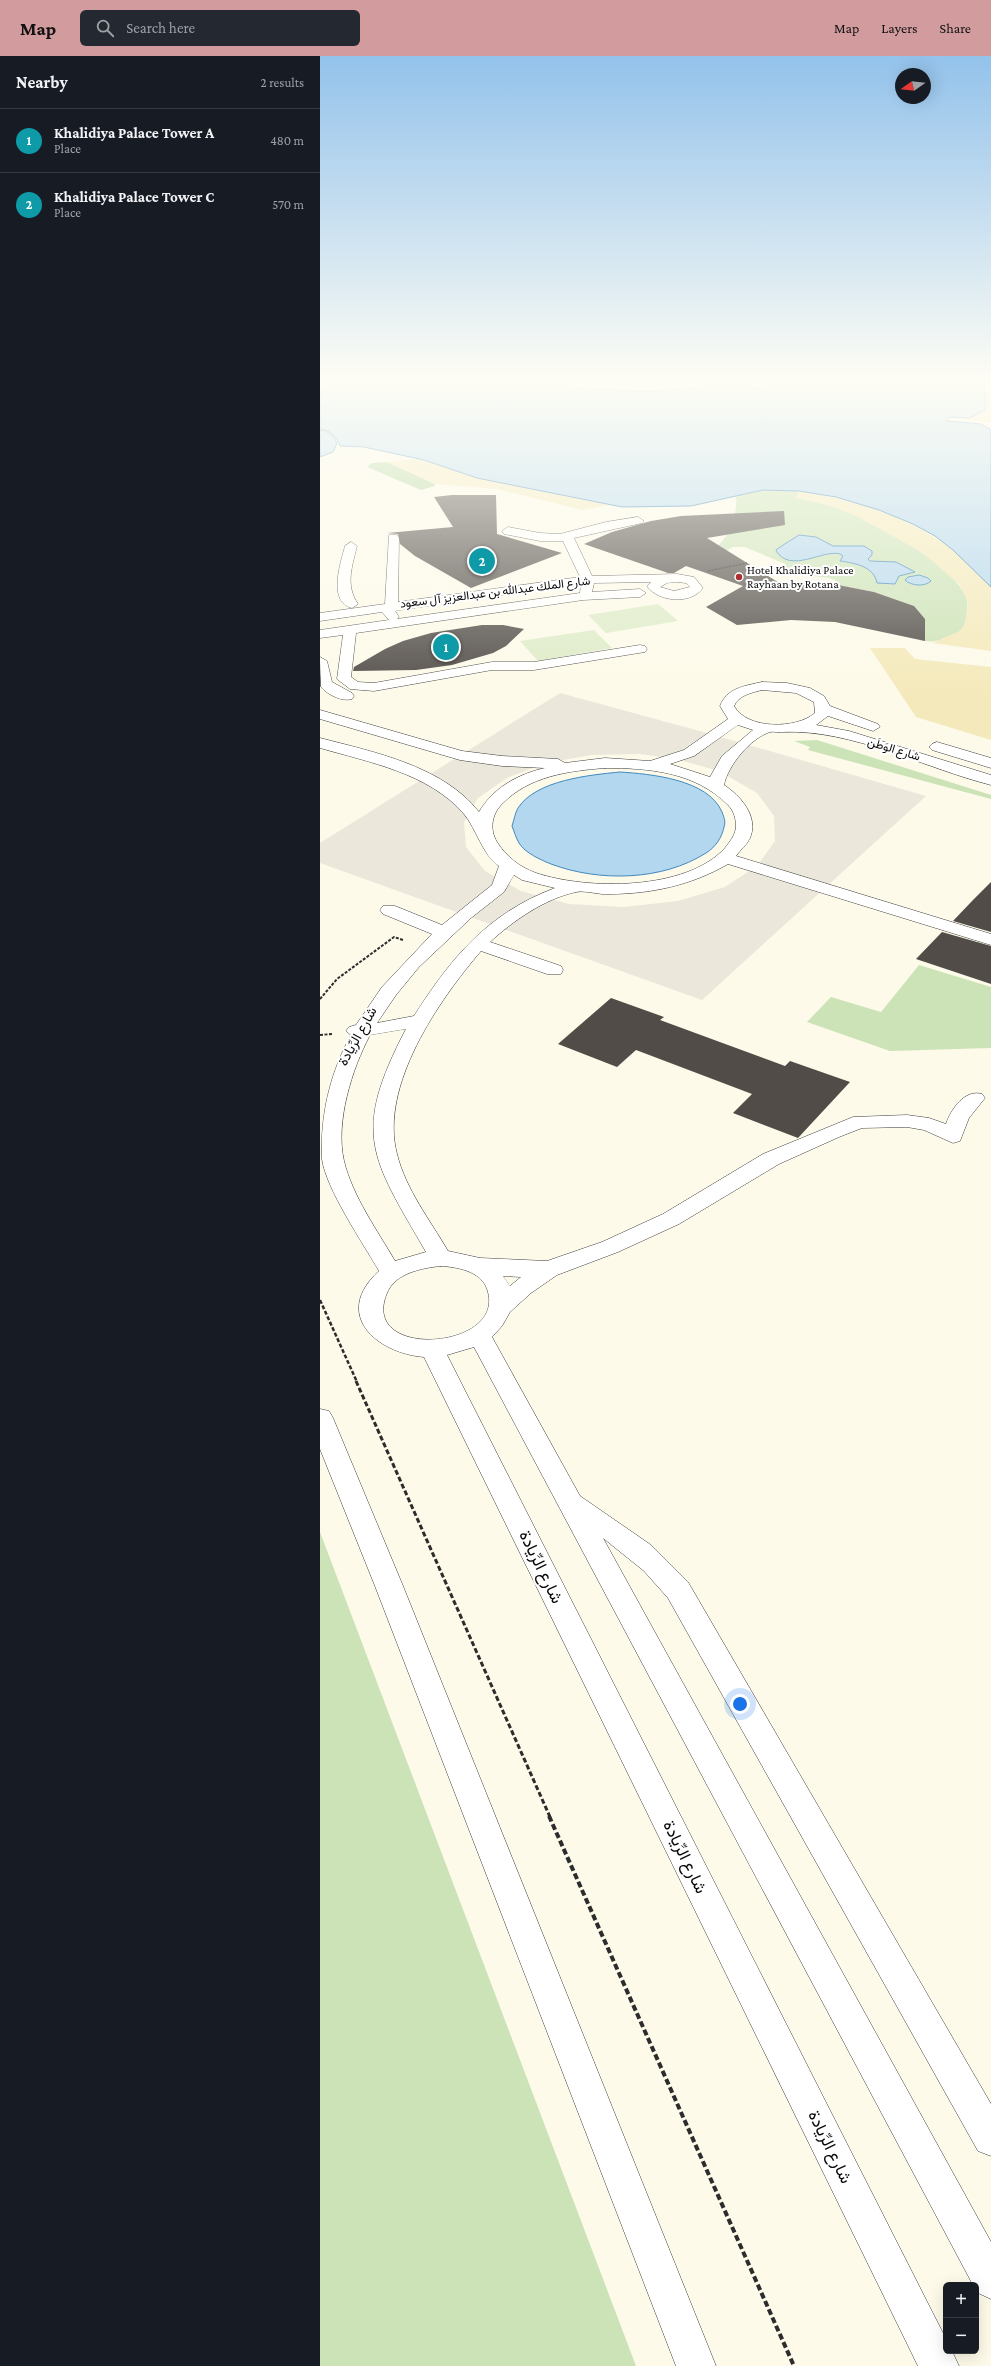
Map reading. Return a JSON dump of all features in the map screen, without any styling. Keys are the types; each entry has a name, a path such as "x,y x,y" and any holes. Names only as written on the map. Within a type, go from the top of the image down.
{"street":[{"path":"508,531 547,538 567,537 606,526 638,522"},
{"path":"567,537 588,580 588,589 576,604"},
{"path":"393,538 391,606 388,611 390,616 414,622 503,621"},
{"path":"320,610 356,603 345,597 343,589 351,546"},
{"path":"663,593 653,586 658,581 670,578"},
{"name":"شارع الملك عبدالله بن عبدالعزيز آل سعود","path":"320,617 409,603 588,580 670,578 690,580 697,585 695,590 685,594 631,592 576,604 350,629 320,634"},
{"path":"386,635 414,622 424,615 424,609 409,603"},
{"path":"576,604 615,604"},
{"path":"350,629 344,679 347,683 364,687 384,686 492,666 540,666 640,649"},
{"path":"320,661 324,682 333,690 347,696"},
{"path":"762,686 787,687 809,693 822,702 824,708 822,714 816,719 795,727 767,728 737,719 728,711 728,701 740,691 762,686"},
{"name":"شارع الوَطَن","path":"824,708 849,720 886,732"},
{"path":"320,714 460,755 509,762 583,765 628,763 651,765 690,774 716,786 730,796 739,808 744,820 743,833 738,846 726,858 694,876 657,886 625,889 575,887 538,878 508,864 495,853 486,841 483,828 485,815 504,792 538,775 583,765"},
{"path":"651,765 683,756 699,747 737,719"},
{"name":"شارع الوَطَن","path":"795,727 820,729 844,734 991,780"},
{"path":"716,786 719,771 730,756 767,728"},
{"name":"شارع الوَطَن","path":"921,742 991,763"},
{"path":"320,743 395,766 439,784 462,801 483,828"},
{"path":"699,747 730,756"},
{"path":"726,858 991,940"},
{"name":"شارع الرِّيادة","path":"391,1273 340,1180 329,1142 328,1108 330,1092 338,1069 356,1031 389,985 464,915 490,898 504,881 508,864"},
{"path":"441,1258 395,1177 387,1158 383,1138 384,1104 389,1088 422,1020 437,995 478,944 497,926 522,909 545,898 575,887"},
{"path":"490,898 522,909"},
{"path":"389,910 445,933"},
{"path":"478,944 554,970"},
{"path":"356,1031 390,1027 422,1020"},
{"path":"550,1269 514,1269 479,1266 455,1258 441,1258 414,1262 391,1273 381,1282 374,1293 371,1305 372,1317 377,1327 400,1344 415,1348 432,1349 457,1345 479,1335 488,1327 500,1308 523,1287 550,1269 610,1247 641,1233 671,1218 771,1159 804,1143 860,1122 917,1121 941,1128 953,1136 959,1117 975,1098"},
{"path":"479,1266 490,1274 498,1285 501,1296 500,1308"},
{"path":"479,1335 991,2280"},
{"name":"شارع الرِّيادة","path":"432,1349 939,2366"},
{"path":"320,1418 392,1594 696,2366"},
{"path":"569,1501 641,1549 661,1568 678,1590 991,2138"}],"path":[{"path":"690,580 704,572 747,563"},
{"path":"320,999 337,979 394,937 428,948"},
{"path":"320,1300 794,2366"}],"green space":[{"path":"413,487 432,487 421,490"},
{"path":"763,490 799,491 796,498 823,503 866,520 887,531 929,558 947,572 960,586 967,600 965,624 962,629 957,633 939,640 920,640 914,606 874,592 837,585 835,580 829,578 790,573 786,571 785,564 745,547 733,547 722,553 713,551 724,539 734,520 736,496"},
{"path":"658,604 678,621 606,633 588,615"},
{"path":"594,630 612,648 538,661 520,641"},
{"path":"817,740 991,795 991,799 808,750 810,747 794,741"},
{"path":"919,965 991,987 991,1048 890,1051 807,1022 831,997 881,1012"},
{"path":"320,1532 636,2366 320,2366"}],"sand":[{"path":"470,487 520,487 609,505 583,510 497,489"},
{"path":"799,491 827,496 880,511 928,533 950,548 971,566 991,587 991,651 932,643 960,631 965,624 968,602 960,585 923,553 858,517 831,506 796,498"},
{"path":"870,648 905,648 915,659 991,667 991,740 916,717"}],"shaded area":[{"path":"560,693 714,735 926,796 702,1000 320,863 320,843","holes":["640,754 676,759 719,771 757,793 774,816 775,841 757,866 725,887 678,901 624,907 569,904 521,891 485,871 466,847 464,822 478,798 507,778 546,763 592,755"]}],"water":[{"path":"521,487 991,487 991,587 953,550 935,536 913,524 879,510 836,497 799,491 763,490 691,506 622,507"},
{"path":"799,535 816,537 833,546 864,546 872,551 872,555 868,559 870,561 896,562 915,572 899,576 895,584 877,583 872,573 863,566 840,561 843,556 840,554 833,553 798,561 782,558 776,551 777,549"},
{"path":"919,575 928,578 931,581 918,585 911,584 905,580 908,577"},
{"path":"620,772 647,774 677,780 704,792 715,801 722,812 725,821 722,834 718,842 710,851 689,862 650,874 630,876 589,874 570,870 538,858 525,850 519,843 512,826 517,810 526,799 537,791 550,785 579,777"}],"building":[{"path":"452,495 496,495 497,534 562,553 471,588 415,556 400,544 398,534 387,533 453,527 434,497"},
{"name":"Hotel Khalidiya Palace Rayhaan by Rotana","path":"784,511 785,525 707,538 781,584 838,585 874,592 914,606 925,619 925,641 835,622 791,620 737,625 706,607 743,586 686,566 674,573 668,573 584,544 612,532 651,521 681,516"},
{"path":"482,625 503,625 524,629 506,646 493,653 452,665 416,670 353,671 354,667 385,649 403,641 431,633"},
{"path":"991,882 991,932 953,921 973,900"},
{"path":"942,932 991,946 991,984 916,959"},
{"path":"611,998 664,1017 660,1020 785,1066 790,1061 850,1082 798,1138 733,1113 752,1094 636,1050 617,1067 558,1044"}],"place":[{"name":"Khalidiya Palace Tower C","path":"482,561"},
{"name":"Hotel Khalidiya Palace Rayhaan by Rotana","path":"739,577"},
{"name":"Khalidiya Palace Tower A","path":"446,647"}]}
